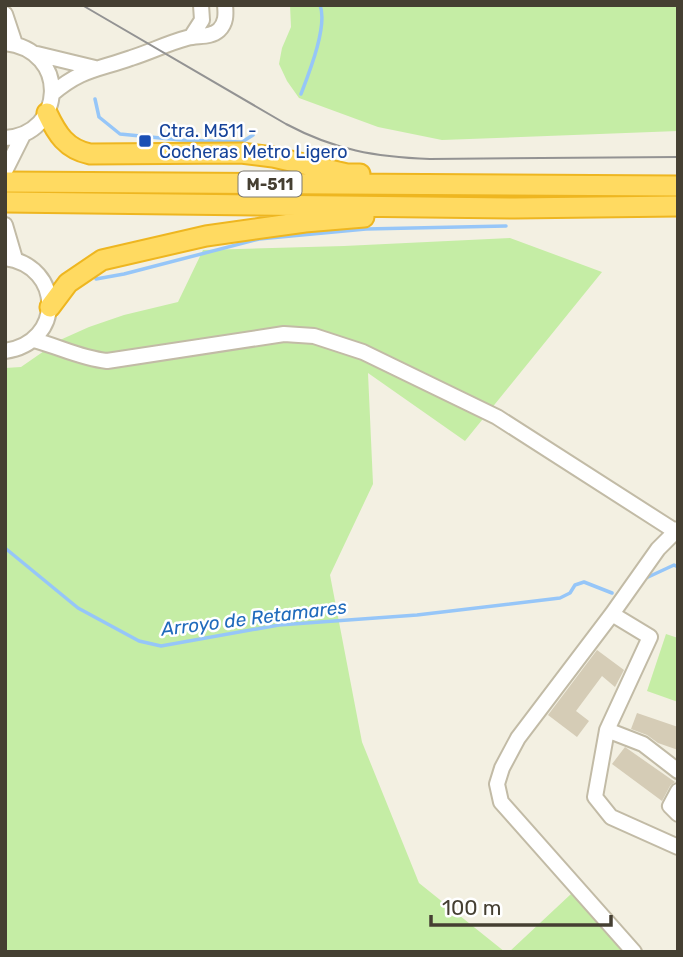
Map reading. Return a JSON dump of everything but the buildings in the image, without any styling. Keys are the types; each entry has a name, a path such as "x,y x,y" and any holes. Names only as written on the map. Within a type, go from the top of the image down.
{"highway":[{"path":"50,103 65,143 72,149 90,154 241,153 273,157 347,174 376,174 423,183"},
{"name":"M-511","path":"5,182 678,186"},
{"name":"M-511","path":"5,202 515,208 678,206"},
{"path":"49,313 68,283 102,260 179,241 317,221 515,208"}],"street":[{"path":"191,37 202,20 201,5"},
{"path":"5,138 23,135 33,129 70,78 191,37 218,31 226,19 225,5"},
{"path":"5,13 10,43 37,54 95,68"},
{"path":"37,54 48,71 50,103"},
{"path":"5,171 23,135"},
{"path":"5,225 10,258 34,269 41,277 49,296 49,313 66,349"},
{"path":"5,351 25,346 34,340 49,313"},
{"path":"34,340 66,349 84,358 107,361 284,334 314,336 363,352 497,417 677,531 658,549 518,738 497,784 501,802 634,952"},
{"path":"612,614 650,637 607,730 595,797 611,817 678,847"},
{"path":"607,730 643,744 678,771"},
{"path":"678,791 670,806 678,814"}],"green space":[{"path":"290,5 678,5 678,131 442,140 378,127 299,98 279,64 291,27"},
{"path":"510,238 602,272 465,441 368,373 373,484 330,575 362,742 419,883 505,952 5,952 5,368 21,367 60,340 89,327 178,302 203,250"},
{"path":"666,634 678,638 678,702 647,691"},
{"path":"571,894 623,952 509,952"}],"waterway":[{"path":"301,94 320,37 320,5"},
{"path":"95,99 99,117 120,134 242,142 253,135"},
{"path":"96,279 259,239 366,229 506,226"},
{"name":"Arroyo de Retamares","path":"5,548 78,608 139,641 161,646 279,625 417,615 560,598 570,593 575,585 584,582 612,593"},
{"name":"Arroyo de Retamares","path":"646,578 674,565 678,567"}],"tram line":[{"path":"82,5 286,124 339,146 391,156 430,159 678,157"}],"place":[{"name":"Ctra. M511 - Cocheras Metro Ligero","path":"145,141"}]}
